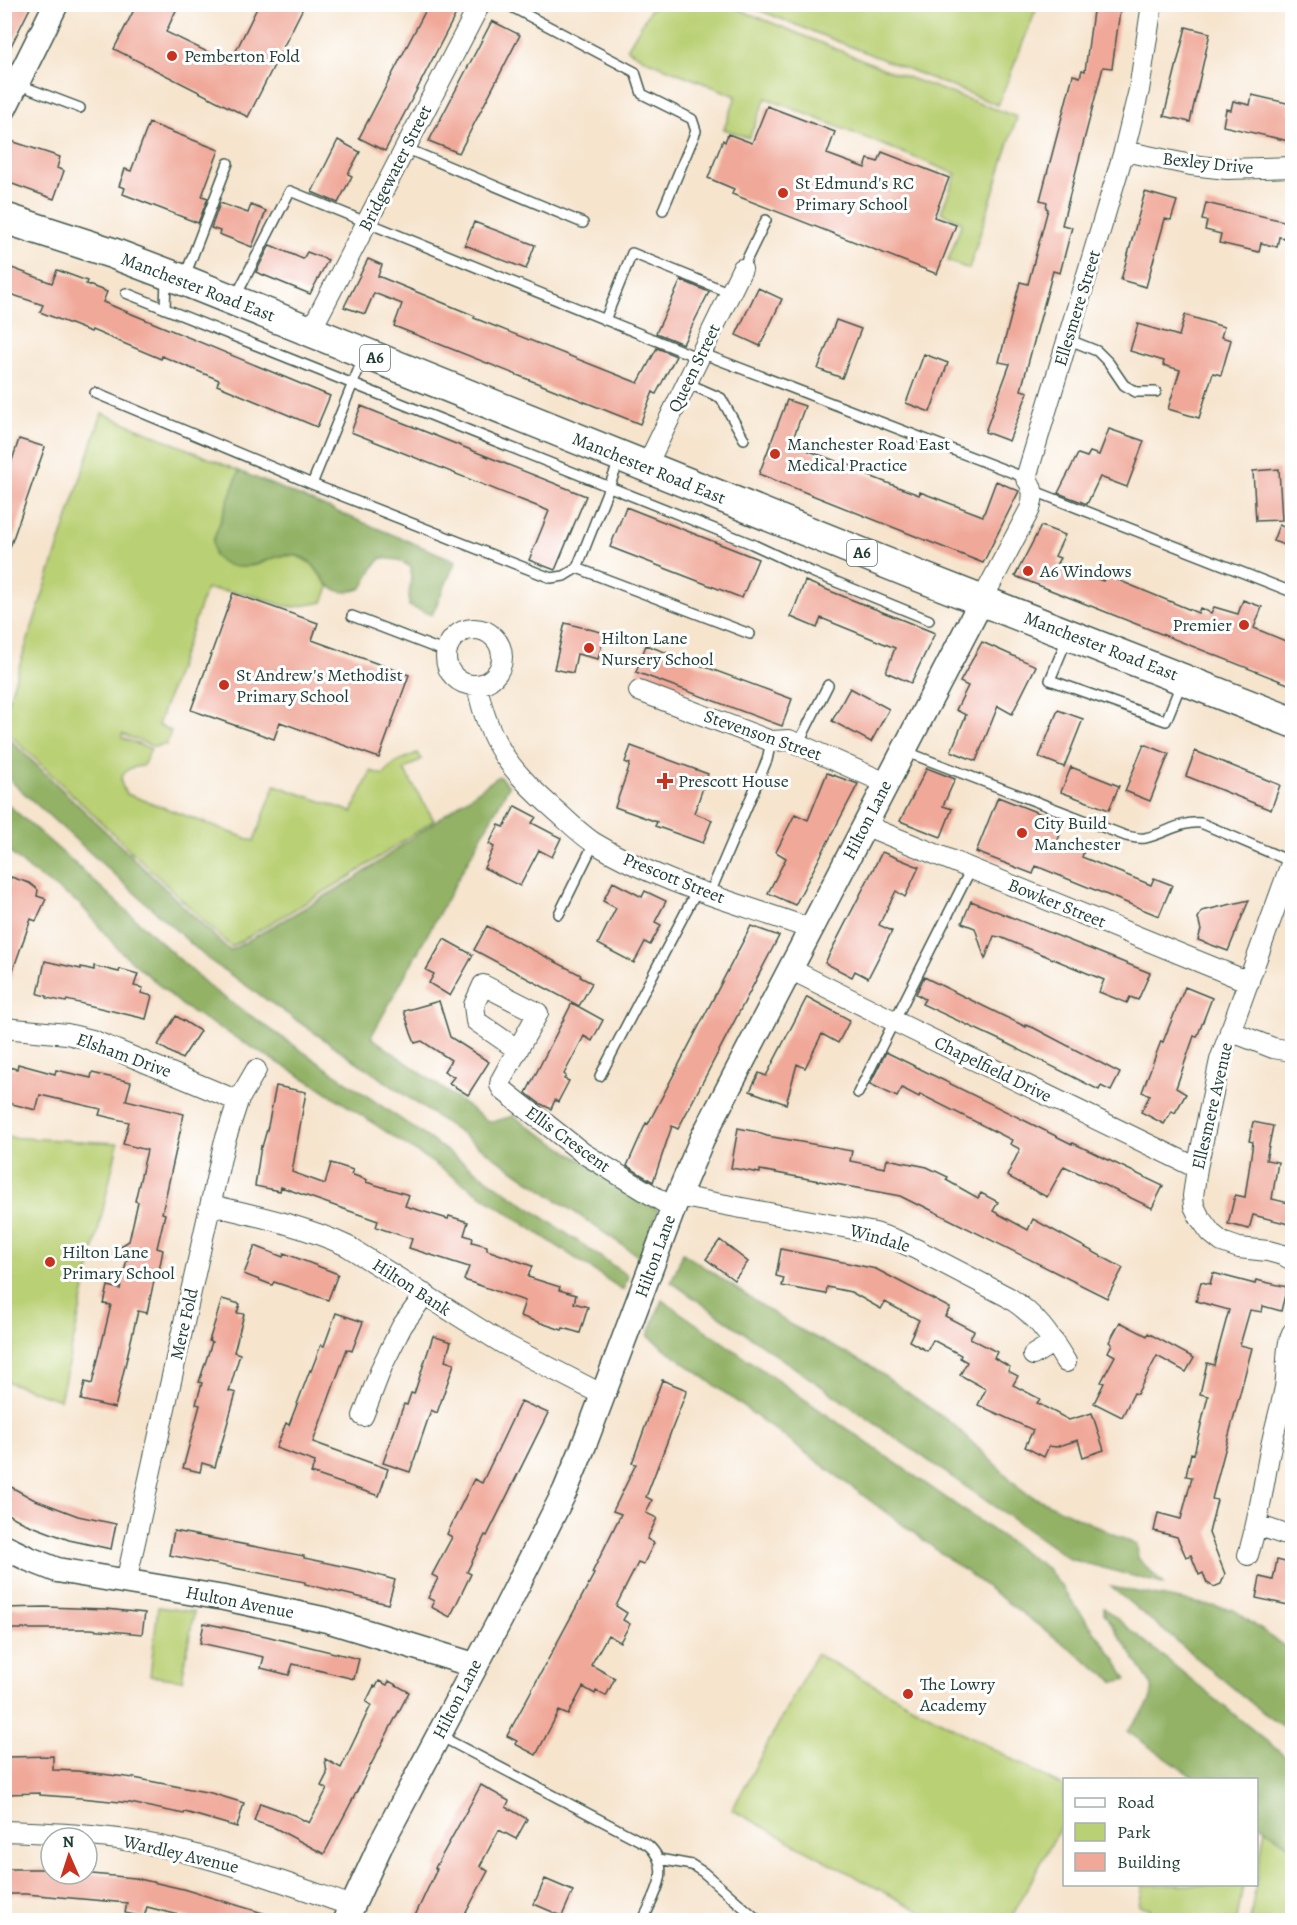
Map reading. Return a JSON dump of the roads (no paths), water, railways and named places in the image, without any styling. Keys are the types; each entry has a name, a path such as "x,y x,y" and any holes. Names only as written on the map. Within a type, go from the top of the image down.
{"main road":[{"name":"Manchester Road East","path":"4,218 112,253 175,277 1293,722"}],"street":[{"path":"4,109 11,82 57,4"},
{"name":"Bridgewater Street","path":"310,332 480,4"},
{"name":"Ellesmere Street","path":"982,600 1033,500 1029,484 1067,339 1124,151 1139,90 1152,4"},
{"name":"Bexley Drive","path":"1124,151 1191,165 1227,169 1293,167"},
{"name":"Queen Street","path":"633,461 687,383 742,268"},
{"name":"Hilton Lane","path":"349,1913 382,1842 501,1618 564,1491 702,1138 982,600"},
{"path":"476,628 493,636 499,644 502,662 493,678 477,685 467,684 451,675 447,666 446,652 451,639 458,633 476,628"},
{"name":"Prescott Street","path":"477,685 488,727 499,749 515,771 536,793 594,843 639,867 811,929"},
{"name":"Stevenson Street","path":"639,691 771,741 789,740 886,783"},
{"name":"Bowker Street","path":"864,825 1249,982"},
{"name":"Ellesmere Avenue","path":"1292,862 1220,1060 1197,1168 1194,1206 1211,1233 1222,1242 1239,1248 1268,1251 1293,1260"},
{"name":"Chapelfield Drive","path":"790,969 1197,1168"},
{"name":"Elsham Drive","path":"4,1028 67,1034 92,1040 238,1101"},
{"path":"1230,1031 1273,1048 1293,1051"},
{"name":"Ellis Crescent","path":"518,1050 501,1080 500,1085 503,1090 582,1153 672,1211"},
{"name":"Mere Fold","path":"126,1582 224,1144 238,1101 255,1070"},
{"name":"Hilton Bank","path":"211,1204 293,1225 347,1246 464,1321 603,1395"},
{"name":"Windale","path":"672,1211 875,1233 896,1240 1008,1297 1025,1308 1040,1323 1066,1362"},
{"path":"363,1416 383,1364 402,1326 425,1294"},
{"path":"1248,1555 1257,1525 1270,1449 1286,1385 1288,1347 1293,1333"},
{"path":"1033,1355 1054,1342"},
{"path":"1257,1525 1293,1537"},
{"name":"Hulton Avenue","path":"4,1547 57,1569 224,1598 327,1620 474,1665"},
{"name":"Wardley Avenue","path":"4,1831 62,1833 121,1839 176,1849 259,1873 349,1913"}],"lane":[{"path":"506,4 635,72 642,94 692,118 696,131 663,210"},
{"path":"11,82 80,108"},
{"path":"405,148 583,223"},
{"path":"165,309 175,277 228,163"},
{"path":"234,301 290,191 605,320 1029,484 1293,592"},
{"path":"742,268 766,220"},
{"path":"605,320 632,253 730,293"},
{"path":"126,293 752,544 812,572 929,620"},
{"path":"1067,339 1098,351 1124,385 1136,392 1156,392"},
{"path":"312,484 365,353"},
{"path":"687,383 721,398 744,439"},
{"path":"95,393 312,484 551,578 564,576 577,568 609,487 633,461"},
{"path":"577,568 750,634"},
{"path":"352,616 446,652"},
{"path":"1069,634 1050,680 1166,721 1183,678"},
{"path":"798,744 828,684"},
{"path":"600,1076 703,891 767,760 771,741"},
{"path":"903,750 1126,836 1142,838 1175,826 1192,822 1201,823 1292,862"},
{"path":"559,914 594,843"},
{"path":"858,1093 971,868"},
{"path":"438,1735 648,1845 655,1851 661,1868 660,1884 643,1920"},
{"path":"659,1859 692,1866 703,1872 758,1920"}],"place":[{"name":"Pemberton Fold","path":"172,56"},
{"name":"St Edmund's RC Primary School","path":"783,193"},
{"name":"Manchester Road East Medical Practice","path":"775,454"},
{"name":"A6 Windows","path":"1028,571"},
{"name":"Premier","path":"1244,625"},
{"name":"Hilton Lane Nursery School","path":"589,648"},
{"name":"St Andrew's Methodist Primary School","path":"224,685"},
{"name":"Prescott House","path":"665,781"},
{"name":"City Build Manchester","path":"1022,833"},
{"name":"Hilton Lane Primary School","path":"50,1262"},
{"name":"The Lowry Academy","path":"908,1694"}]}
